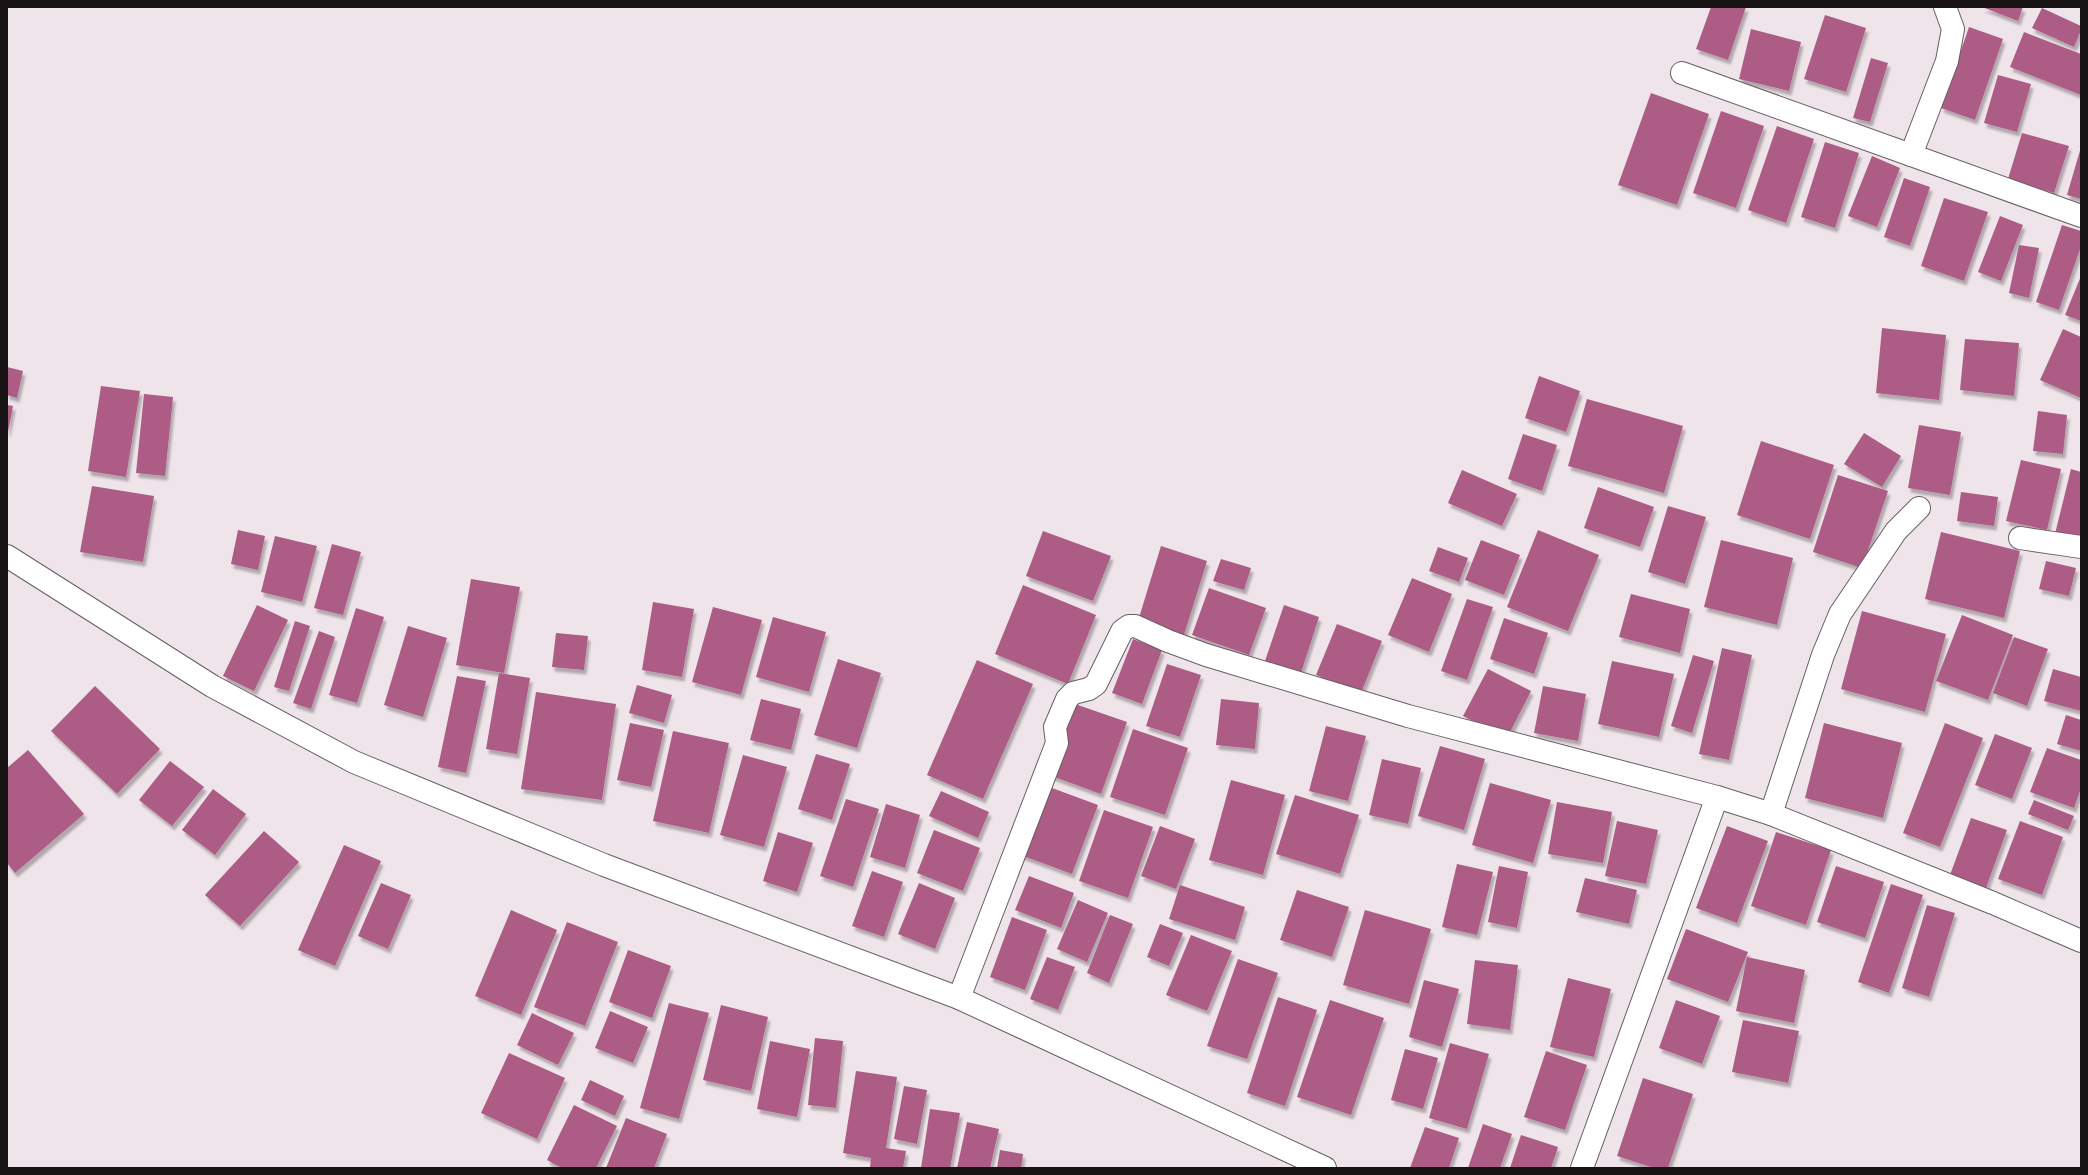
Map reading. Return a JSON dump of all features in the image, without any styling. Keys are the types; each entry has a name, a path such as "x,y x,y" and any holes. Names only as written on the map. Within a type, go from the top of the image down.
{"street":[{"path":"1911,155 1947,61 1953,29 1946,7"},
{"path":"1682,73 2081,216"},
{"path":"1771,814 1823,655 1840,614 1896,531 1919,508"},
{"path":"2020,538 2081,547"},
{"path":"7,556 212,686 354,762 604,864 959,998 1325,1168"},
{"path":"959,998 1057,743 1055,727 1065,702 1073,693 1089,689 1096,684 1119,635 1129,626 1135,626 1168,641 1206,655 1408,716 1717,797 1771,814 1994,903 2081,941"},
{"path":"1582,1168 1717,797"}],"building":[{"path":"1711,7 1746,7 1728,60 1696,49"},
{"path":"1982,7 2023,7 2018,21"},
{"path":"2042,8 2081,26 2081,30 2074,47 2032,28"},
{"path":"1825,15 1866,28 1846,92 1804,79"},
{"path":"1969,27 2003,39 1975,120 1941,108"},
{"path":"1751,29 1801,42 1789,91 1739,79"},
{"path":"2024,32 2081,54 2081,95 2010,67"},
{"path":"1871,58 1888,63 1870,122 1853,118"},
{"path":"1998,75 2031,84 2017,132 1984,123"},
{"path":"1651,93 1709,114 1677,205 1618,185"},
{"path":"1721,111 1764,126 1736,208 1693,193"},
{"path":"1777,126 1814,139 1786,223 1748,210"},
{"path":"2022,133 2069,146 2054,193 2008,179"},
{"path":"1825,142 1859,153 1835,228 1801,217"},
{"path":"2081,147 2081,199 2067,195"},
{"path":"1872,156 1900,168 1877,227 1848,216"},
{"path":"1904,178 1930,187 1910,246 1884,237"},
{"path":"1944,198 1988,212 1964,281 1921,266"},
{"path":"2000,216 2023,225 2001,281 1978,272"},
{"path":"2062,225 2081,231 2081,246 2059,310 2036,302"},
{"path":"2019,245 2039,248 2029,298 2009,293"},
{"path":"2081,276 2081,321 2065,315"},
{"path":"1882,328 1946,335 1939,400 1876,393"},
{"path":"2063,329 2081,337 2081,398 2040,380"},
{"path":"1965,339 2019,343 2014,396 1960,390"},
{"path":"7,367 23,371 17,398 7,395"},
{"path":"1539,376 1580,391 1566,432 1525,418"},
{"path":"101,386 140,391 126,477 88,471"},
{"path":"144,394 173,397 165,476 136,473"},
{"path":"1587,399 1683,426 1664,493 1568,466"},
{"path":"7,405 13,406 8,432 7,432"},
{"path":"2038,411 2067,415 2063,454 2033,451"},
{"path":"1919,425 1961,432 1950,495 1908,488"},
{"path":"1864,433 1901,456 1882,487 1844,464"},
{"path":"1523,434 1557,445 1542,491 1508,479"},
{"path":"1761,441 1834,465 1810,539 1737,515"},
{"path":"2021,460 2061,469 2047,530 2006,521"},
{"path":"2071,469 2081,472 2081,540 2055,534"},
{"path":"1462,470 1517,494 1502,526 1448,503"},
{"path":"1838,475 1888,491 1862,568 1813,552"},
{"path":"92,486 154,496 143,562 80,552"},
{"path":"1598,487 1654,507 1640,547 1584,528"},
{"path":"1961,492 1998,497 1994,526 1957,521"},
{"path":"1668,506 1706,517 1685,584 1648,572"},
{"path":"238,530 265,536 258,570 231,564"},
{"path":"1538,530 1599,555 1568,631 1507,607"},
{"path":"1043,531 1111,556 1093,601 1026,576"},
{"path":"1941,532 2020,551 2004,618 1925,599"},
{"path":"275,536 317,546 302,602 261,592"},
{"path":"1481,540 1520,555 1504,595 1465,580"},
{"path":"1721,540 1793,558 1777,625 1704,607"},
{"path":"332,544 361,552 343,615 314,608"},
{"path":"1161,546 1207,561 1184,635 1138,621"},
{"path":"1438,547 1468,558 1459,582 1429,571"},
{"path":"1221,559 1251,568 1244,590 1213,581"},
{"path":"2046,561 2076,568 2069,596 2039,589"},
{"path":"1412,578 1452,594 1429,652 1388,635"},
{"path":"471,579 520,587 504,673 456,665"},
{"path":"1023,585 1096,615 1068,684 995,654"},
{"path":"1209,588 1266,608 1249,655 1192,635"},
{"path":"1631,594 1690,609 1680,653 1619,637"},
{"path":"1467,599 1493,607 1467,680 1441,671"},
{"path":"653,602 694,609 682,677 642,670"},
{"path":"257,605 288,620 254,691 223,676"},
{"path":"1284,605 1319,617 1300,676 1264,664"},
{"path":"713,607 762,620 741,695 692,682"},
{"path":"356,608 384,617 357,703 329,695"},
{"path":"1862,611 1946,634 1925,712 1841,689"},
{"path":"1962,615 2013,635 1988,700 1936,681"},
{"path":"773,617 826,632 809,692 756,677"},
{"path":"1504,618 1548,633 1534,674 1490,659"},
{"path":"295,621 310,626 289,691 274,687"},
{"path":"1337,624 1382,641 1361,693 1316,675"},
{"path":"408,626 447,638 423,717 384,705"},
{"path":"319,631 335,637 311,709 293,703"},
{"path":"556,633 588,636 584,670 552,667"},
{"path":"2014,637 2048,649 2027,706 1993,693"},
{"path":"1133,639 1162,650 1142,704 1112,693"},
{"path":"1722,648 1752,655 1729,760 1699,754"},
{"path":"1693,655 1714,661 1692,733 1671,726"},
{"path":"838,659 881,673 857,748 814,735"},
{"path":"977,660 1033,684 983,799 927,775"},
{"path":"1612,661 1674,674 1659,737 1598,724"},
{"path":"1167,664 1201,675 1180,737 1146,726"},
{"path":"1488,669 1531,691 1507,738 1463,716"},
{"path":"2053,669 2081,677 2081,711 2044,701"},
{"path":"499,673 530,678 517,754 486,749"},
{"path":"457,676 486,681 466,773 438,767"},
{"path":"637,685 672,695 664,723 629,713"},
{"path":"95,686 160,749 117,794 51,731"},
{"path":"1543,686 1586,694 1578,741 1534,733"},
{"path":"536,692 616,704 602,800 521,789"},
{"path":"761,699 801,709 791,750 750,740"},
{"path":"1221,699 1259,703 1255,749 1216,745"},
{"path":"1075,704 1127,722 1101,794 1049,775"},
{"path":"2066,715 2081,720 2081,751 2057,744"},
{"path":"630,723 664,730 651,787 617,780"},
{"path":"1824,723 1902,743 1883,818 1805,798"},
{"path":"1945,723 1983,738 1940,847 1903,833"},
{"path":"1326,726 1366,736 1348,801 1309,791"},
{"path":"1133,729 1188,748 1165,815 1110,797"},
{"path":"673,731 729,743 709,833 653,821"},
{"path":"1995,734 2032,748 2012,799 1975,785"},
{"path":"1440,746 1485,759 1464,830 1418,816"},
{"path":"2047,748 2081,760 2081,788 2074,808 2030,792"},
{"path":"28,750 84,814 15,873 7,863 7,768"},
{"path":"816,754 850,764 832,820 798,809"},
{"path":"743,755 787,767 764,847 720,835"},
{"path":"1382,759 1421,768 1408,824 1369,815"},
{"path":"170,761 204,787 172,826 139,800"},
{"path":"1231,780 1285,795 1263,875 1209,860"},
{"path":"1490,783 1551,800 1533,863 1472,845"},
{"path":"1044,785 1098,805 1072,874 1018,854"},
{"path":"213,789 246,814 215,855 182,830"},
{"path":"941,791 989,812 978,838 929,816"},
{"path":"1295,795 1359,815 1340,874 1276,854"},
{"path":"846,799 879,809 853,887 820,876"},
{"path":"2034,800 2074,816 2068,830 2028,814"},
{"path":"1557,802 1612,812 1603,863 1548,854"},
{"path":"886,804 920,815 905,868 870,857"},
{"path":"1104,810 1153,827 1128,898 1079,881"},
{"path":"1971,818 2007,830 1986,888 1950,875"},
{"path":"1617,821 1658,830 1646,884 1605,876"},
{"path":"2020,821 2063,837 2042,895 1998,879"},
{"path":"1160,826 1195,839 1176,889 1141,876"},
{"path":"1727,826 1768,841 1737,923 1696,908"},
{"path":"934,830 980,848 963,891 917,873"},
{"path":"264,831 299,862 240,926 205,895"},
{"path":"778,832 813,843 797,892 763,881"},
{"path":"1776,832 1831,850 1806,925 1751,906"},
{"path":"344,845 381,861 335,966 298,950"},
{"path":"1457,864 1493,872 1477,935 1442,927"},
{"path":"1499,866 1528,872 1517,928 1488,922"},
{"path":"1836,866 1884,882 1865,938 1817,922"},
{"path":"872,871 903,882 884,937 852,926"},
{"path":"1029,876 1074,893 1061,928 1015,910"},
{"path":"1585,878 1637,890 1629,924 1576,912"},
{"path":"381,883 411,895 388,949 358,936"},
{"path":"919,883 955,898 935,949 898,934"},
{"path":"1891,884 1923,895 1889,993 1858,982"},
{"path":"1180,885 1245,907 1235,940 1169,919"},
{"path":"1297,890 1349,907 1332,957 1280,940"},
{"path":"1078,900 1108,913 1087,962 1057,949"},
{"path":"1927,905 1955,913 1929,997 1902,988"},
{"path":"511,910 557,930 521,1015 475,996"},
{"path":"1365,910 1431,929 1409,1004 1343,985"},
{"path":"1110,915 1133,924 1109,983 1087,973"},
{"path":"1012,917 1047,930 1025,990 990,977"},
{"path":"567,922 618,942 585,1026 534,1007"},
{"path":"1160,924 1183,933 1169,966 1147,957"},
{"path":"1686,929 1748,952 1728,1002 1667,979"},
{"path":"1191,935 1232,951 1207,1011 1166,995"},
{"path":"628,950 671,966 652,1018 609,1002"},
{"path":"1047,957 1075,967 1058,1010 1030,999"},
{"path":"1747,957 1805,970 1794,1023 1736,1011"},
{"path":"1238,959 1278,973 1247,1059 1207,1046"},
{"path":"1475,960 1518,965 1510,1030 1467,1024"},
{"path":"1568,978 1611,989 1594,1057 1550,1047"},
{"path":"1424,980 1459,989 1442,1047 1409,1037"},
{"path":"1278,997 1317,1010 1285,1106 1247,1093"},
{"path":"1330,1000 1384,1018 1351,1115 1297,1097"},
{"path":"1676,1000 1720,1016 1702,1064 1659,1048"},
{"path":"669,1003 709,1013 679,1119 640,1108"},
{"path":"721,1005 768,1017 751,1091 703,1080"},
{"path":"610,1011 648,1027 633,1063 595,1048"},
{"path":"532,1013 574,1033 558,1065 517,1045"},
{"path":"1743,1020 1799,1031 1788,1083 1732,1072"},
{"path":"815,1038 843,1041 836,1108 808,1105"},
{"path":"770,1041 810,1049 797,1117 757,1109"},
{"path":"1450,1043 1489,1054 1467,1129 1429,1118"},
{"path":"1405,1049 1438,1058 1423,1109 1391,1100"},
{"path":"1546,1051 1587,1065 1565,1130 1524,1117"},
{"path":"509,1053 565,1078 537,1139 481,1113"},
{"path":"856,1071 897,1077 886,1148 906,1151 903,1168 870,1168 871,1158 843,1153"},
{"path":"1643,1078 1693,1094 1668,1168 1654,1168 1617,1156"},
{"path":"590,1080 624,1096 615,1116 581,1100"},
{"path":"904,1086 927,1090 917,1144 894,1139"},
{"path":"574,1105 617,1126 596,1168 562,1168 547,1160"},
{"path":"930,1109 960,1113 950,1168 921,1168"},
{"path":"626,1118 667,1134 654,1168 606,1168"},
{"path":"967,1122 999,1129 990,1168 957,1168"},
{"path":"1483,1124 1512,1134 1500,1168 1468,1168"},
{"path":"1425,1127 1459,1138 1449,1168 1410,1168"},
{"path":"1521,1135 1558,1147 1551,1168 1510,1168"},
{"path":"1000,1150 1023,1154 1021,1168 997,1168"}]}
